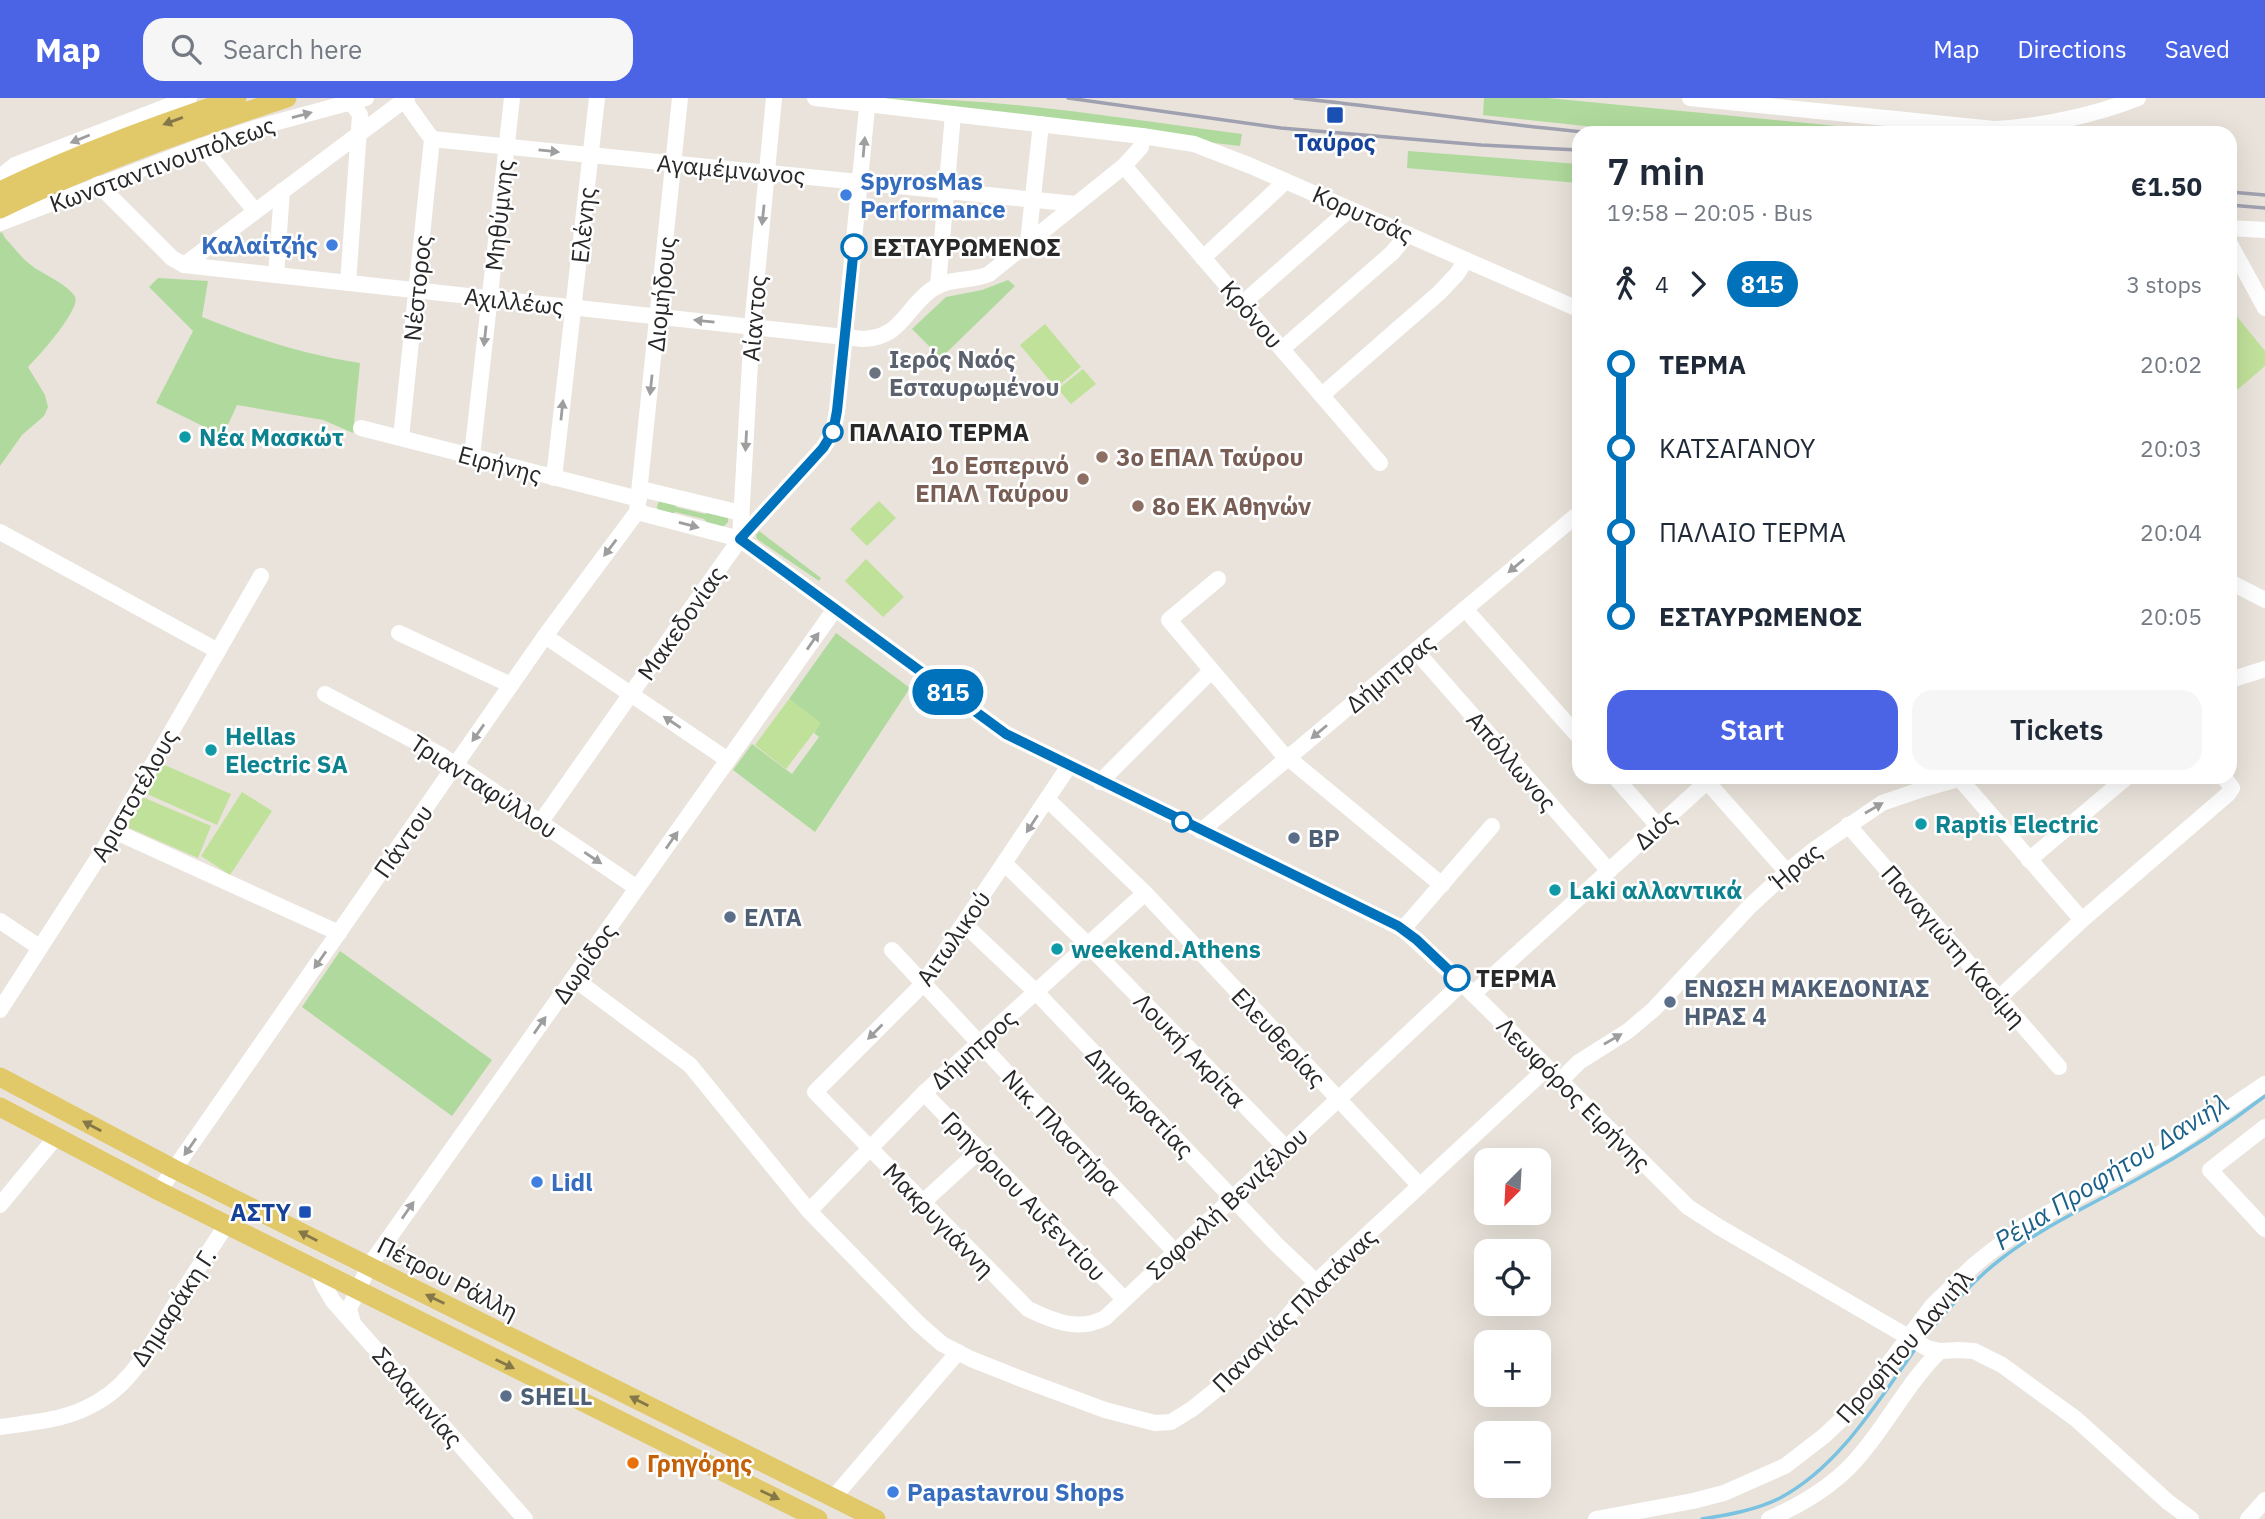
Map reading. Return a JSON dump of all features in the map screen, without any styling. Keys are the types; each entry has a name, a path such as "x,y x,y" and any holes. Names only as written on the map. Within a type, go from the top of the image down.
{"main road":[{"path":"0,191 33,175 168,122 237,98"},
{"path":"0,209 109,162 287,98"},
{"name":"Πέτρου Ράλλη","path":"0,1077 174,1169 876,1519"},
{"name":"Πέτρου Ράλλη","path":"0,1107 226,1225 818,1519"}],"street":[{"path":"0,177 15,166 190,98"},
{"name":"Κωνσταντινουπόλεως","path":"0,223 202,146 259,127 366,98"},
{"name":"Μηθύμνης","path":"472,456 512,98"},
{"name":"Ελένης","path":"554,478 597,98"},
{"name":"Διομήδους","path":"639,500 680,98"},
{"name":"Αίαντος","path":"740,539 752,327 774,98"},
{"path":"815,98 868,101 953,114 1142,136 1140,147 1124,166 982,277 938,286 953,114"},
{"path":"1690,98 1965,126"},
{"path":"98,184 172,258 184,265 406,99 432,139"},
{"path":"2049,126 2132,99"},
{"name":"Μακεδονίας","path":"540,823 740,539 831,436 836,419 868,101"},
{"path":"348,283 359,116 358,110 349,103"},
{"path":"1028,242 1041,124"},
{"name":"Κορυτσάς","path":"1142,136 1194,144 1286,181 1572,306"},
{"name":"Αγαμέμνωνος","path":"432,139 1076,204"},
{"name":"Νέστορος","path":"401,438 432,139"},
{"path":"202,146 255,211"},
{"name":"Κρόνου","path":"1124,166 1380,463"},
{"path":"1203,258 1286,181"},
{"path":"276,275 282,191"},
{"path":"1243,303 1350,209"},
{"path":"2237,228 2265,230"},
{"path":"1282,349 1392,253 1408,234"},
{"path":"2237,257 2265,308"},
{"path":"1322,395 1439,293 1466,260"},
{"name":"Αχιλλέως","path":"184,265 863,339 884,337 938,286"},
{"name":"Ειρήνης","path":"361,428 639,500 740,539"},
{"name":"Ειρήνης","path":"639,500 741,513"},
{"name":"Πάντου","path":"159,1191 639,500"},
{"name":"Δήμητρας","path":"1201,831 1572,519"},
{"path":"0,532 218,652"},
{"name":"Λεωφόρος Ειρήνης","path":"740,539 998,729 1100,782 1403,929 1468,989 1658,1179 1697,1213 1922,1344 1974,1351 2002,1365 2076,1419 2168,1502 2192,1519"},
{"name":"Αριστοτέλους","path":"0,1010 114,831 261,576"},
{"path":"1218,579 1169,620 1262,732 1288,758 1442,885"},
{"path":"2237,586 2265,600"},
{"name":"Δωρίδος","path":"354,1323 349,1309 369,1266 835,609"},
{"path":"1465,610 1572,729"},
{"path":"399,632 511,685"},
{"path":"545,636 728,760"},
{"name":"Απόλλωνος","path":"1416,651 1609,871"},
{"path":"2237,678 2265,669"},
{"path":"1100,782 1211,671"},
{"name":"Τριανταφύλλου","path":"324,694 422,744 637,888"},
{"name":"Αιτωλικού","path":"815,1093 923,984 1069,766"},
{"path":"1621,784 1658,825"},
{"name":"Διός","path":"1468,989 1609,871 1701,784"},
{"path":"1712,784 1787,872"},
{"name":"Ήρας","path":"1560,1081 1579,1062 1628,1031 1654,1009 1750,906 1787,872 1871,809 1893,799 1942,784"},
{"path":"1967,784 2082,920"},
{"path":"2029,860 2119,784"},
{"path":"1999,998 2082,920 2228,794 2228,784"},
{"name":"Ελευθερίας","path":"1048,800 1145,893 1420,1186"},
{"path":"1403,929 1492,825"},
{"name":"Παναγιώτη Κασίμη","path":"1848,825 2059,1067"},
{"path":"114,831 339,933"},
{"name":"Λουκή Ακρίτα","path":"1005,864 1286,1148"},
{"name":"Δήμητρος","path":"809,1211 924,1093 1145,893"},
{"path":"0,921 40,947"},
{"name":"Δημοκρατίας","path":"964,924 1036,992 1315,1282"},
{"name":"Νικ. Πλαστήρα","path":"892,950 1175,1252"},
{"name":"Παναγιάς Πλατάνας","path":"573,978 690,1065 809,1211 918,1323 942,1344 991,1367 1105,1409 1145,1421 1162,1423 1171,1422 1192,1409 1248,1363 1315,1282 1546,1068"},
{"name":"Σοφοκλή Βενιζέλου","path":"1078,1325 1105,1318 1338,1100 1468,989"},
{"name":"Προφήτου Δανιήλ","path":"1596,1519 1724,1493 1785,1466 1824,1436 1858,1404 1886,1370 1922,1344 1952,1286 2008,1238 2028,1224 2170,1148 2265,1084"},
{"name":"Μακρυγιάννη","path":"815,1093 1028,1309 1049,1319 1078,1325"},
{"name":"Γρηγόριου Αυξεντίου","path":"924,1093 1124,1299"},
{"path":"2265,1127 2210,1170 2265,1229"},
{"path":"0,1205 56,1137"},
{"path":"922,1203 979,1151"},
{"name":"Δημαράκη Γ.","path":"0,1427 55,1418 84,1409 107,1395 128,1377 146,1355 171,1310 226,1225"},
{"name":"Σαλαμινίας","path":"318,1271 330,1298 525,1519"},
{"path":"1769,1519 1821,1490 1852,1464 1926,1365 1922,1344"},
{"path":"834,1497 958,1353"},
{"path":"2248,1519 2265,1500"}],"green space":[{"path":"885,98 1020,105 1242,134 1240,146 885,104"},
{"path":"1484,98 1548,98 1837,126 1585,126 1483,115"},
{"path":"1408,151 1572,164 1572,182 1407,168"},
{"path":"2,232 27,262 72,292 75,303 58,333 28,367 45,395 48,407 44,416 22,435 0,466 0,233"},
{"path":"158,278 208,281 202,317 280,345 360,363 353,433 323,420 237,405 223,436 156,403 193,331 149,287"},
{"path":"1008,280 1015,286 941,358 912,329 946,297 982,290"},
{"path":"2237,317 2265,351 2265,366 2237,390"},
{"path":"1045,324 1081,367 1056,388 1020,345"},
{"path":"1083,369 1096,384 1071,404 1058,389"},
{"path":"659,501 673,501 676,507 705,514 712,510 728,517 728,522 723,527 709,525 704,519 675,512 670,516 658,511"},
{"path":"879,501 896,518 867,546 850,529"},
{"path":"759,531 821,578 819,581 757,539"},
{"path":"866,559 904,597 883,617 845,581"},
{"path":"836,633 910,688 815,832 733,770 752,744 792,774 819,737 814,733 820,723 789,699"},
{"path":"789,699 821,723 786,769 755,745"},
{"path":"160,763 231,794 217,825 147,794"},
{"path":"242,792 272,811 230,875 201,856"},
{"path":"140,796 211,826 198,858 127,827"},
{"path":"340,951 492,1060 452,1116 302,1007"}],"waterway":[{"name":"Ρέμα Προφήτου Δανιήλ","path":"1923,1339 1969,1287 2017,1247 2188,1150 2265,1096"},
{"name":"Ρέμα Προφήτου Δανιήλ","path":"1702,1519 1761,1506 1801,1485 1821,1469 1856,1431 1916,1348"}],"railway":[{"path":"1068,98 1281,128 1572,150"},
{"path":"1295,98 1572,131"},
{"path":"2237,193 2265,195"},
{"path":"2237,206 2265,208"}],"bus line":[{"name":"815","path":"854,247 837,411 830,440 740,539 1006,734 1398,926 1457,978"}],"place":[{"name":"Ταύρος","path":"1335,115"},
{"name":"SpyrosMas Performance","path":"846,195"},
{"name":"Καλαίτζής","path":"332,245"},
{"name":"ΕΣΤΑΥΡΩΜΕΝΟΣ","path":"854,247"},
{"name":"Ιερός Ναός Εσταυρωμένου","path":"875,373"},
{"name":"ΠΑΛΑΙΟ ΤΕΡΜΑ","path":"833,432"},
{"name":"Νέα Μασκώτ","path":"185,437"},
{"name":"3ο ΕΠΑΛ Ταύρου","path":"1102,457"},
{"name":"1ο Εσπερινό ΕΠΑΛ Ταύρου","path":"1083,479"},
{"name":"8ο ΕΚ Αθηνών","path":"1138,506"},
{"name":"Hellas Electric SA","path":"211,750"},
{"name":"Raptis Electric","path":"1921,824"},
{"name":"BP","path":"1294,838"},
{"name":"Laki αλλαντικά","path":"1555,890"},
{"name":"ΕΛΤΑ","path":"730,917"},
{"name":"weekend.Athens","path":"1057,949"},
{"name":"ΤΕΡΜΑ","path":"1457,978"},
{"name":"ΕΝΩΣΗ ΜΑΚΕΔΟΝΙΑΣ ΗΡΑΣ 4","path":"1670,1002"},
{"name":"Lidl","path":"537,1182"},
{"name":"ΑΣΤΥ","path":"305,1212"},
{"name":"SHELL","path":"506,1396"},
{"name":"Γρηγόρης","path":"633,1463"},
{"name":"Papastavrou Shops","path":"893,1492"}]}
